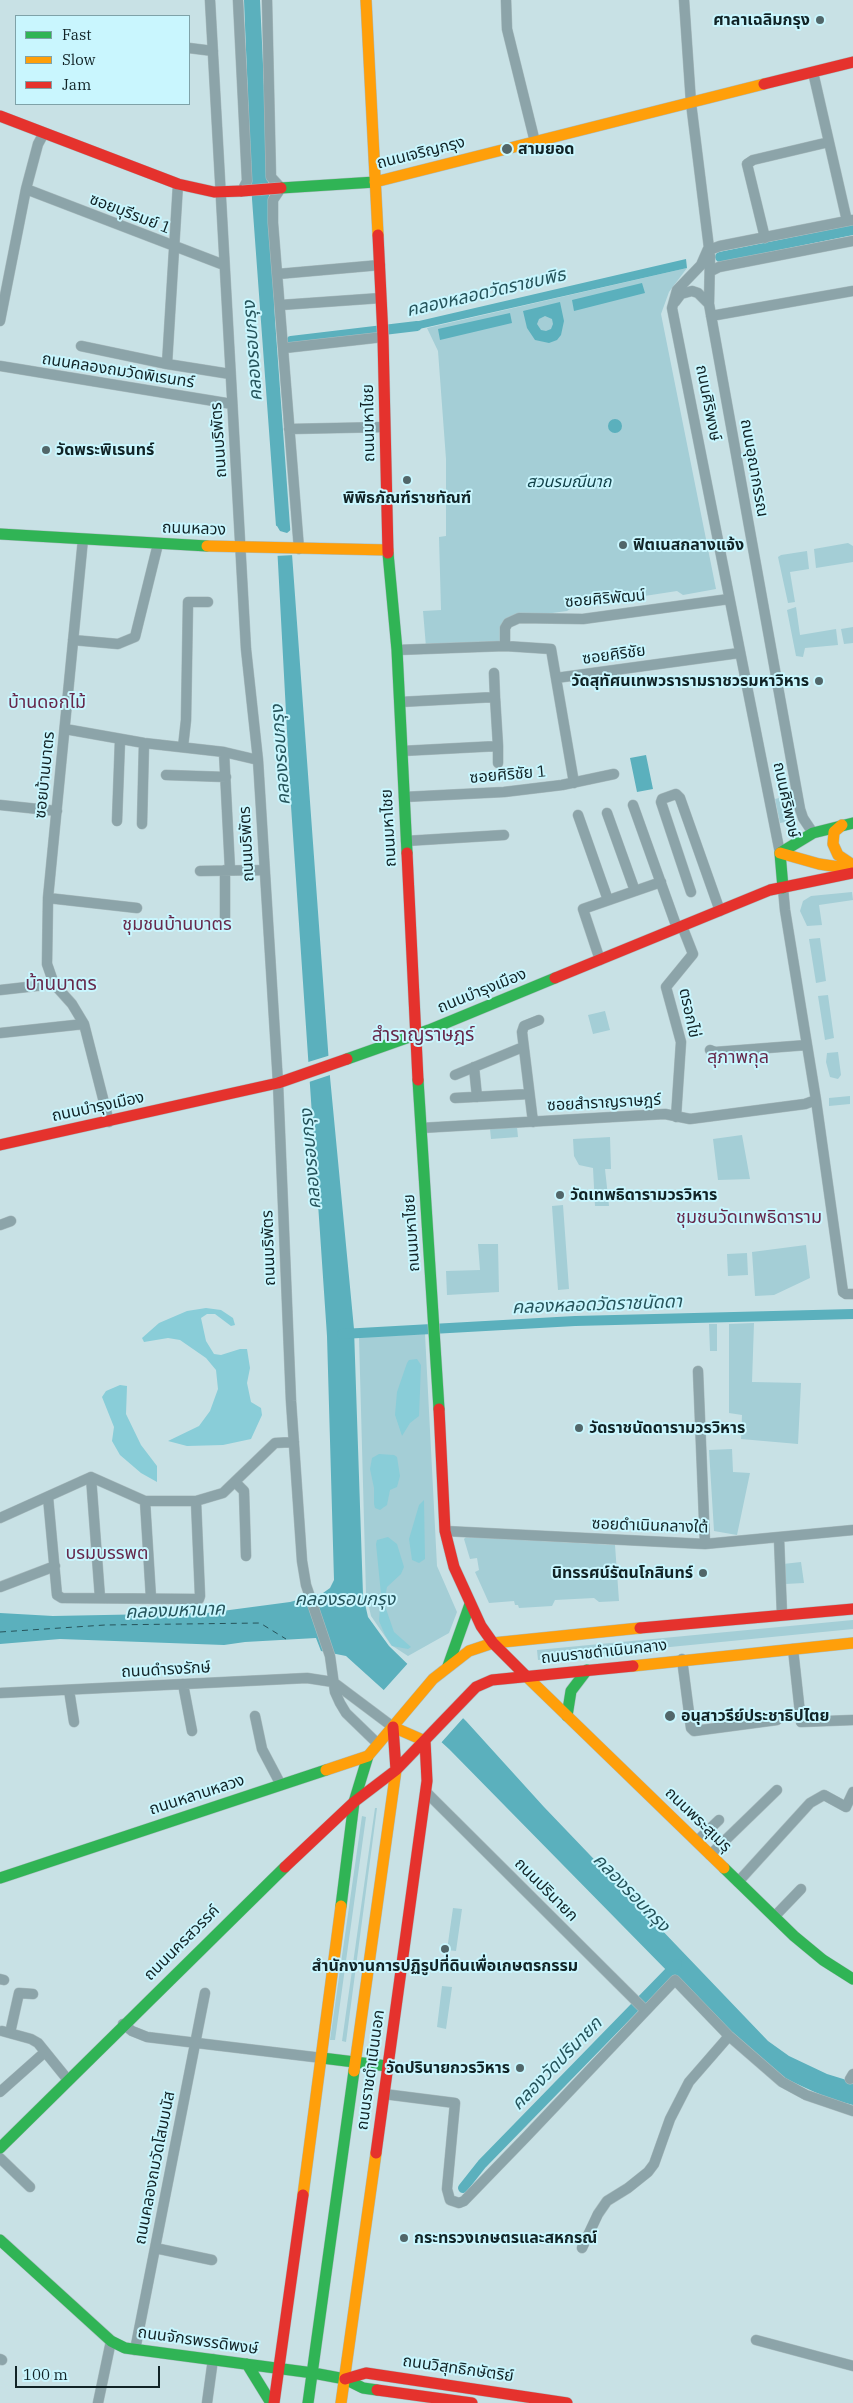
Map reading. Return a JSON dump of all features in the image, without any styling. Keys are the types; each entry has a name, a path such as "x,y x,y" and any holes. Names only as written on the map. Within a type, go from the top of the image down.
{"main road":[{"name":"ถนนมหาไชย","path":"366,0 383,331 388,550 397,650 421,1128 435,1328 446,1531 454,1566 470,1604 493,1644 526,1676"},
{"name":"ถนนเจริญกรุง","path":"0,116 178,184 198,190 221,192 375,182 853,62"},
{"name":"ถนนหลวง","path":"0,534 158,544 388,550"},
{"path":"780,853 813,833 848,824"},
{"path":"848,824 834,832 833,844 838,855 853,864"},
{"path":"780,853 853,871"},
{"name":"ถนนศิริพงษ์","path":"780,853 783,888"},
{"name":"ถนนบำรุงเมือง","path":"0,1146 278,1082 351,1059 416,1035 770,890 853,871"},
{"path":"448,1666 470,1604"},
{"name":"ถนนราชดำเนินกลาง","path":"393,1726 433,1680 448,1666 469,1651 493,1644 565,1635 853,1609"},
{"name":"ถนนราชดำเนินกลาง","path":"396,1770 458,1704 484,1682 682,1659 853,1643"},
{"path":"567,1716 572,1691 578,1679 587,1670"},
{"name":"ถนนพระสุเมรุ","path":"526,1676 774,1917 824,1960 853,1980"},
{"path":"272,2403 279,2368 322,2058 354,1802 368,1756 393,1726 427,1739"},
{"name":"ถนนราชดำเนินนอก","path":"308,2403 396,1770 393,1726"},
{"name":"ถนนราชดำเนินนอก","path":"341,2403 426,1792 427,1739"},
{"name":"ถนนหลานหลวง","path":"0,1878 368,1756"},
{"name":"ถนนนครสวรรค์","path":"0,2148 123,2024 325,1829 354,1802 396,1770"},
{"path":"325,1829 344,1834 349,1839"},
{"path":"322,2058 387,2066"},
{"name":"ถนนจักรพรรดิพงษ์","path":"0,2240 111,2341 135,2350 313,2373"},
{"path":"247,2364 272,2403"},
{"name":"ถนนวิสุทธิกษัตริย์","path":"313,2373 345,2379 364,2388 466,2403"},
{"name":"ถนนวิสุทธิกษัตริย์","path":"345,2379 366,2373 567,2403"}],"street":[{"name":"ถนนบริพัตร","path":"210,0 246,649 258,760 278,1082 294,1442 302,1561 310,1594 330,1656 333,1682"},
{"path":"238,0 247,181 242,190"},
{"path":"267,0 271,177 281,188 272,200 285,348 289,429 299,549"},
{"path":"506,0 507,29 535,142"},
{"name":"ถนนอุณากรรณ","path":"684,0 691,103 711,271 709,304 801,814 813,833"},
{"path":"190,48 213,51"},
{"path":"672,308 677,290 701,265 709,248 850,221 813,72"},
{"path":"0,321 4,286 26,189 38,144 44,133"},
{"path":"766,238 747,167 749,162 829,142"},
{"path":"167,364 178,184"},
{"name":"ซอยบุรีรมย์ 1","path":"26,189 224,265"},
{"path":"711,271 719,267 853,242"},
{"path":"278,274 380,265"},
{"path":"711,316 853,290"},
{"path":"672,308 681,294 692,291 698,293 709,304"},
{"path":"280,304 381,298"},
{"name":"ถนนศิริพงษ์","path":"672,308 780,853"},
{"path":"285,348 383,331"},
{"path":"81,346 167,364 230,374"},
{"name":"ถนนคลองถมวัดพิเรนทร์","path":"0,366 232,404"},
{"path":"289,429 385,427"},
{"name":"ซอยบ้านบาตร","path":"83,539 48,898 47,964 54,984 72,1004 84,1024 108,1122"},
{"path":"73,640 118,644 135,637 158,544"},
{"name":"ซอยศิริพัฒน์","path":"505,646 505,628 508,623 519,618 583,619 729,599"},
{"path":"183,747 186,720 188,602 208,602"},
{"path":"397,650 505,646 551,649 574,783"},
{"name":"ซอยศิริชัย","path":"556,678 740,653"},
{"path":"494,673 498,762"},
{"path":"400,702 495,697"},
{"path":"65,729 120,740 224,752 258,760"},
{"path":"117,821 120,740"},
{"path":"142,824 144,743"},
{"path":"402,751 498,746"},
{"path":"224,752 227,870 225,917"},
{"name":"ซอยศิริชัย 1","path":"404,797 504,792 574,783 614,774"},
{"path":"166,775 226,777"},
{"path":"691,892 660,802 662,799 676,794 680,798 720,911"},
{"path":"0,805 57,811"},
{"path":"633,805 661,882 680,927"},
{"path":"607,813 635,891"},
{"path":"578,816 608,900"},
{"path":"406,841 504,836"},
{"path":"200,871 264,870"},
{"path":"600,960 583,910 661,882"},
{"name":"ถนนศิริพงษ์","path":"783,888 843,1292 853,1294"},
{"path":"48,898 137,908"},
{"name":"ตรอกไข่","path":"676,1116 681,1042 666,987 693,954 680,927"},
{"path":"0,990 54,984"},
{"path":"533,1122 522,1029 539,1020"},
{"path":"0,1032 84,1024"},
{"path":"710,1050 715,1052 807,1045"},
{"path":"454,1075 524,1047"},
{"path":"474,1067 477,1097"},
{"path":"455,1098 529,1094"},
{"name":"ซอยสำราญราษฎร์","path":"421,1128 665,1114 690,1119 805,1104 816,1100"},
{"path":"0,1225 11,1221"},
{"path":"698,1371 704,1544"},
{"path":"0,1518 91,1477 145,1501 196,1501 223,1493 275,1443 294,1442"},
{"path":"91,1477 100,1598"},
{"path":"235,1482 244,1491 246,1556"},
{"path":"48,1496 59,1597 200,1598 196,1501"},
{"path":"145,1501 151,1598"},
{"name":"ซอยดำเนินกลางใต้","path":"446,1531 704,1544 779,1538 852,1528"},
{"path":"779,1538 782,1615"},
{"path":"0,1587 55,1566"},
{"path":"793,1648 801,1722 853,1720"},
{"path":"682,1659 691,1728 694,1731 777,1720"},
{"name":"ถนนดำรงรักษ์","path":"0,1693 307,1678 333,1682 393,1726"},
{"path":"333,1682 335,1692 346,1713 377,1743"},
{"path":"183,1684 192,1732"},
{"path":"69,1690 74,1722"},
{"path":"255,1716 262,1749 281,1785"},
{"path":"710,1855 777,1790"},
{"name":"ถนนปรินายก","path":"426,1792 640,2005"},
{"path":"738,1882 810,1803 824,1795 846,1806 853,1792"},
{"path":"697,1842 719,1820"},
{"path":"774,1917 801,1889"},
{"path":"384,2094 455,2103 447,2189 450,2200 459,2203 527,2136 640,2005 675,1980 729,2036 782,2082 806,2095 853,2111"},
{"path":"33,1994 20,1993 6,2032 31,2039 68,2080"},
{"name":"ถนนคลองถมวัดโสมมนัส","path":"135,2350 205,1993"},
{"path":"123,2024 132,2031 147,2037 322,2058"},
{"path":"582,2248 593,2222 607,2201 634,2184 654,2164 670,2119 689,2082 729,2036"},
{"path":"0,2092 44,2052"},
{"path":"0,2158 30,2187"},
{"path":"155,2248 212,2260"},
{"path":"756,2340 853,2366"},
{"path":"98,2403 111,2341"},
{"path":"207,2403 213,2359"}],"green space":[{"name":"สวนรมณีนาถ","path":"687,268 669,292 661,314 716,589 683,595 677,591 573,607 567,611 507,619 499,644 426,647 423,611 441,610 439,537 446,536 446,459 438,351 427,328"},
{"path":"848,543 853,546 853,562 816,568 814,549"},
{"path":"807,551 809,569 790,572 795,602 788,603 778,557"},
{"path":"796,607 800,635 836,629 838,645 805,648 803,657 796,656 787,610"},
{"path":"853,627 853,643 844,644 841,629"},
{"path":"791,795 796,820 780,823 775,799"},
{"path":"852,892 853,900 819,905 822,925 807,926 800,911 803,901 811,896"},
{"path":"820,938 826,981 816,983 809,939"},
{"path":"828,995 834,1038 825,1040 818,996"},
{"path":"605,1011 610,1030 593,1034 588,1015"},
{"path":"838,1052 841,1075 838,1079 830,1077 826,1062 827,1053"},
{"path":"850,1096 850,1104 829,1106 829,1098"},
{"path":"517,1127 518,1137 491,1139 490,1129"},
{"path":"742,1135 750,1179 718,1180 713,1139"},
{"path":"610,1137 611,1169 605,1169 609,1206 595,1206 593,1168 579,1165 574,1156 573,1139"},
{"path":"563,1205 569,1289 558,1290 552,1206"},
{"path":"478,1244 498,1244 499,1292 447,1295 446,1271 480,1270"},
{"path":"806,1245 810,1278 774,1295 755,1296 752,1252"},
{"path":"747,1253 748,1275 728,1276 727,1254"},
{"path":"754,1323 752,1382 801,1383 798,1444 741,1439 742,1415 729,1413 729,1324"},
{"path":"709,1324 717,1324 717,1351 710,1351"},
{"path":"425,1334 437,1566 457,1612 449,1633 408,1656 391,1645 371,1616 366,1594 359,1337"},
{"path":"732,1449 733,1472 750,1473 737,1535 714,1531 709,1450"},
{"path":"466,1537 615,1545 619,1601 599,1602 594,1598 555,1600 552,1606 519,1608 518,1605 515,1605 514,1601 489,1603 475,1572 479,1570 477,1558 470,1559 464,1539"},
{"path":"801,1562 804,1583 785,1584 783,1564"},
{"path":"853,1620 853,1629 538,1660 537,1650"},
{"path":"375,1808 377,1808 346,2042 342,2041"},
{"path":"362,1816 366,1817 335,2040 330,2040"},
{"path":"453,1908 462,1909 456,1951 447,1950"},
{"path":"442,1986 452,1987 446,2029 437,2027"}],"shaded area":[{"path":"206,1308 221,1310 233,1318 235,1325 231,1326 215,1314 207,1314 201,1318 206,1341 214,1354 221,1355 240,1349 247,1349 250,1368 247,1383 251,1402 261,1408 262,1415 251,1439 223,1445 187,1446 168,1441 199,1426 210,1411 218,1389 216,1370 206,1358 180,1340 168,1338 144,1342 142,1338 159,1323 187,1311"},
{"path":"417,1359 421,1365 419,1416 410,1423 402,1436 395,1415 397,1392 407,1363 409,1360"},
{"path":"120,1385 127,1386 126,1414 141,1445 157,1466 157,1482 141,1473 120,1455 112,1441 114,1427 102,1397 106,1391"},
{"path":"379,1454 397,1457 400,1476 397,1487 390,1490 387,1505 380,1510 375,1508 374,1504 374,1488 370,1469 372,1458"},
{"path":"424,1500 425,1559 419,1563 412,1560 409,1539 419,1505"},
{"path":"388,1537 397,1544 404,1567 401,1574 387,1587 384,1603 394,1632 411,1647 408,1649 392,1646 379,1621 381,1594 376,1544 377,1540"}],"water":[{"name":"คลองรอบกรุง","path":"244,0 260,0 275,320 330,1077 354,1329 363,1595 368,1617 389,1646 466,1721 544,1807 768,2041 789,2056 827,2074 853,2082 853,2105 830,2099 786,2079 730,2035 449,1749 346,1656 321,1651 316,1638 224,1645 60,1639 0,1644 0,1613 53,1616 207,1613 290,1602 323,1593 330,1588 334,1580 327,1336 291,806 276,526 252,199"},
{"path":"686,259 687,268 406,332 406,324"},
{"path":"642,283 645,293 574,311 572,300"},
{"path":"560,302 564,321 561,335 557,340 549,343 535,340 527,328 523,311","holes":["545,316 552,319 551,329 546,331 541,330 537,324 539,319"]},
{"path":"510,313 512,323 440,340 438,329"},
{"path":"615,419 620,421 622,426 620,431 615,433 610,431 608,426 610,421"},
{"path":"646,755 653,789 637,792 630,758"}],"pier":[{"path":"274,525 280,531 287,533 293,528 295,555 275,556"},
{"path":"331,1055 333,1074 306,1083 305,1063"},
{"path":"409,1662 465,1716 440,1744 382,1692"}],"waterway":[{"name":"คลองหลอดวัดราชบพิธ","path":"720,257 853,230"},
{"name":"คลองหลอดวัดราชบพิธ","path":"291,341 417,326"},
{"name":"คลองหลอดวัดราชนัดดา","path":"342,1334 575,1321 853,1314"},
{"name":"คลองวัดปรินายก","path":"463,2188 482,2164 677,1964"}],"ferry route":[{"path":"0,1632 105,1625 260,1623 286,1639"}],"traffic: fast":[{"path":"281,188 375,182"},
{"path":"0,534 207,546"},
{"path":"388,553 397,650 407,853"},
{"path":"780,853 813,833 853,823"},
{"path":"780,853 783,888"},
{"path":"347,1059 429,1030 555,978"},
{"path":"418,1080 439,1409"},
{"path":"448,1666 470,1604"},
{"path":"567,1716 571,1691 587,1670"},
{"path":"341,1906 354,1802 368,1756"},
{"path":"0,1878 326,1770"},
{"path":"0,2148 285,1867"},
{"path":"724,1868 794,1936 823,1960 853,1979"},
{"path":"322,2058 387,2066"},
{"path":"308,2403 354,2071"},
{"path":"0,2240 111,2341 125,2348 313,2373 345,2379 363,2388 377,2390"},
{"path":"247,2364 271,2403"}],"traffic: slow":[{"path":"366,0 378,235"},
{"path":"375,182 764,84"},
{"path":"207,546 388,550"},
{"path":"842,825 834,832 833,844 838,855 853,865"},
{"path":"780,853 819,864 852,869"},
{"path":"326,1770 368,1756 433,1679 469,1651 493,1643 640,1628"},
{"path":"633,1666 853,1643"},
{"path":"526,1676 724,1868"},
{"path":"393,1727 425,1741"},
{"path":"354,2071 396,1770"},
{"path":"303,2195 341,1906"},
{"path":"341,2403 376,2153"}],"traffic: jam":[{"path":"764,84 853,62"},
{"path":"0,116 178,184 214,192 242,191"},
{"path":"242,191 281,188"},
{"path":"378,235 383,337 388,553"},
{"path":"407,853 418,1080"},
{"path":"555,978 770,890 853,873"},
{"path":"0,1145 278,1083 347,1059"},
{"path":"439,1409 445,1531 454,1567 481,1626 493,1643 526,1676"},
{"path":"640,1628 853,1609"},
{"path":"285,1867 354,1802 396,1770 476,1687 492,1680 633,1666"},
{"path":"393,1727 396,1770"},
{"path":"376,2153 427,1781 425,1741"},
{"path":"274,2403 303,2195"},
{"path":"345,2379 366,2373 567,2403"},
{"path":"377,2390 472,2403"}],"place":[{"name":"ศาลาเฉลิมกรุง","path":"820,20"},
{"name":"สามยอด","path":"507,149"},
{"name":"วัดพระพิเรนทร์","path":"46,450"},
{"name":"พิพิธภัณฑ์ราชทัณฑ์","path":"407,480"},
{"name":"ฟิตเนสกลางแจ้ง","path":"623,545"},
{"name":"วัดสุทัศนเทพวรารามราชวรมหาวิหาร","path":"819,681"},
{"name":"วัดเทพธิดารามวรวิหาร","path":"560,1195"},
{"name":"วัดราชนัดดารามวรวิหาร","path":"579,1428"},
{"name":"นิทรรศน์รัตนโกสินทร์","path":"703,1573"},
{"name":"อนุสาวรีย์ประชาธิปไตย","path":"670,1716"},
{"name":"สำนักงานการปฏิรูปที่ดินเพื่อเกษตรกรรม","path":"445,1949"},
{"name":"วัดปรินายกวรวิหาร","path":"520,2068"},
{"name":"กระทรวงเกษตรและสหกรณ์","path":"404,2238"}],"district":[{"name":"บ้านดอกไม้","path":"47,703"},
{"name":"ชุมชนบ้านบาตร","path":"177,925"},
{"name":"บ้านบาตร","path":"61,985"},
{"name":"สำราญราษฎร์","path":"423,1036"},
{"name":"สุภาพกุล","path":"738,1058"},
{"name":"ชุมชนวัดเทพธิดาราม","path":"749,1218"},
{"name":"บรมบรรพต","path":"107,1554"}],"water label":[{"name":"คลองมหานาค","path":"175,1611"}]}
